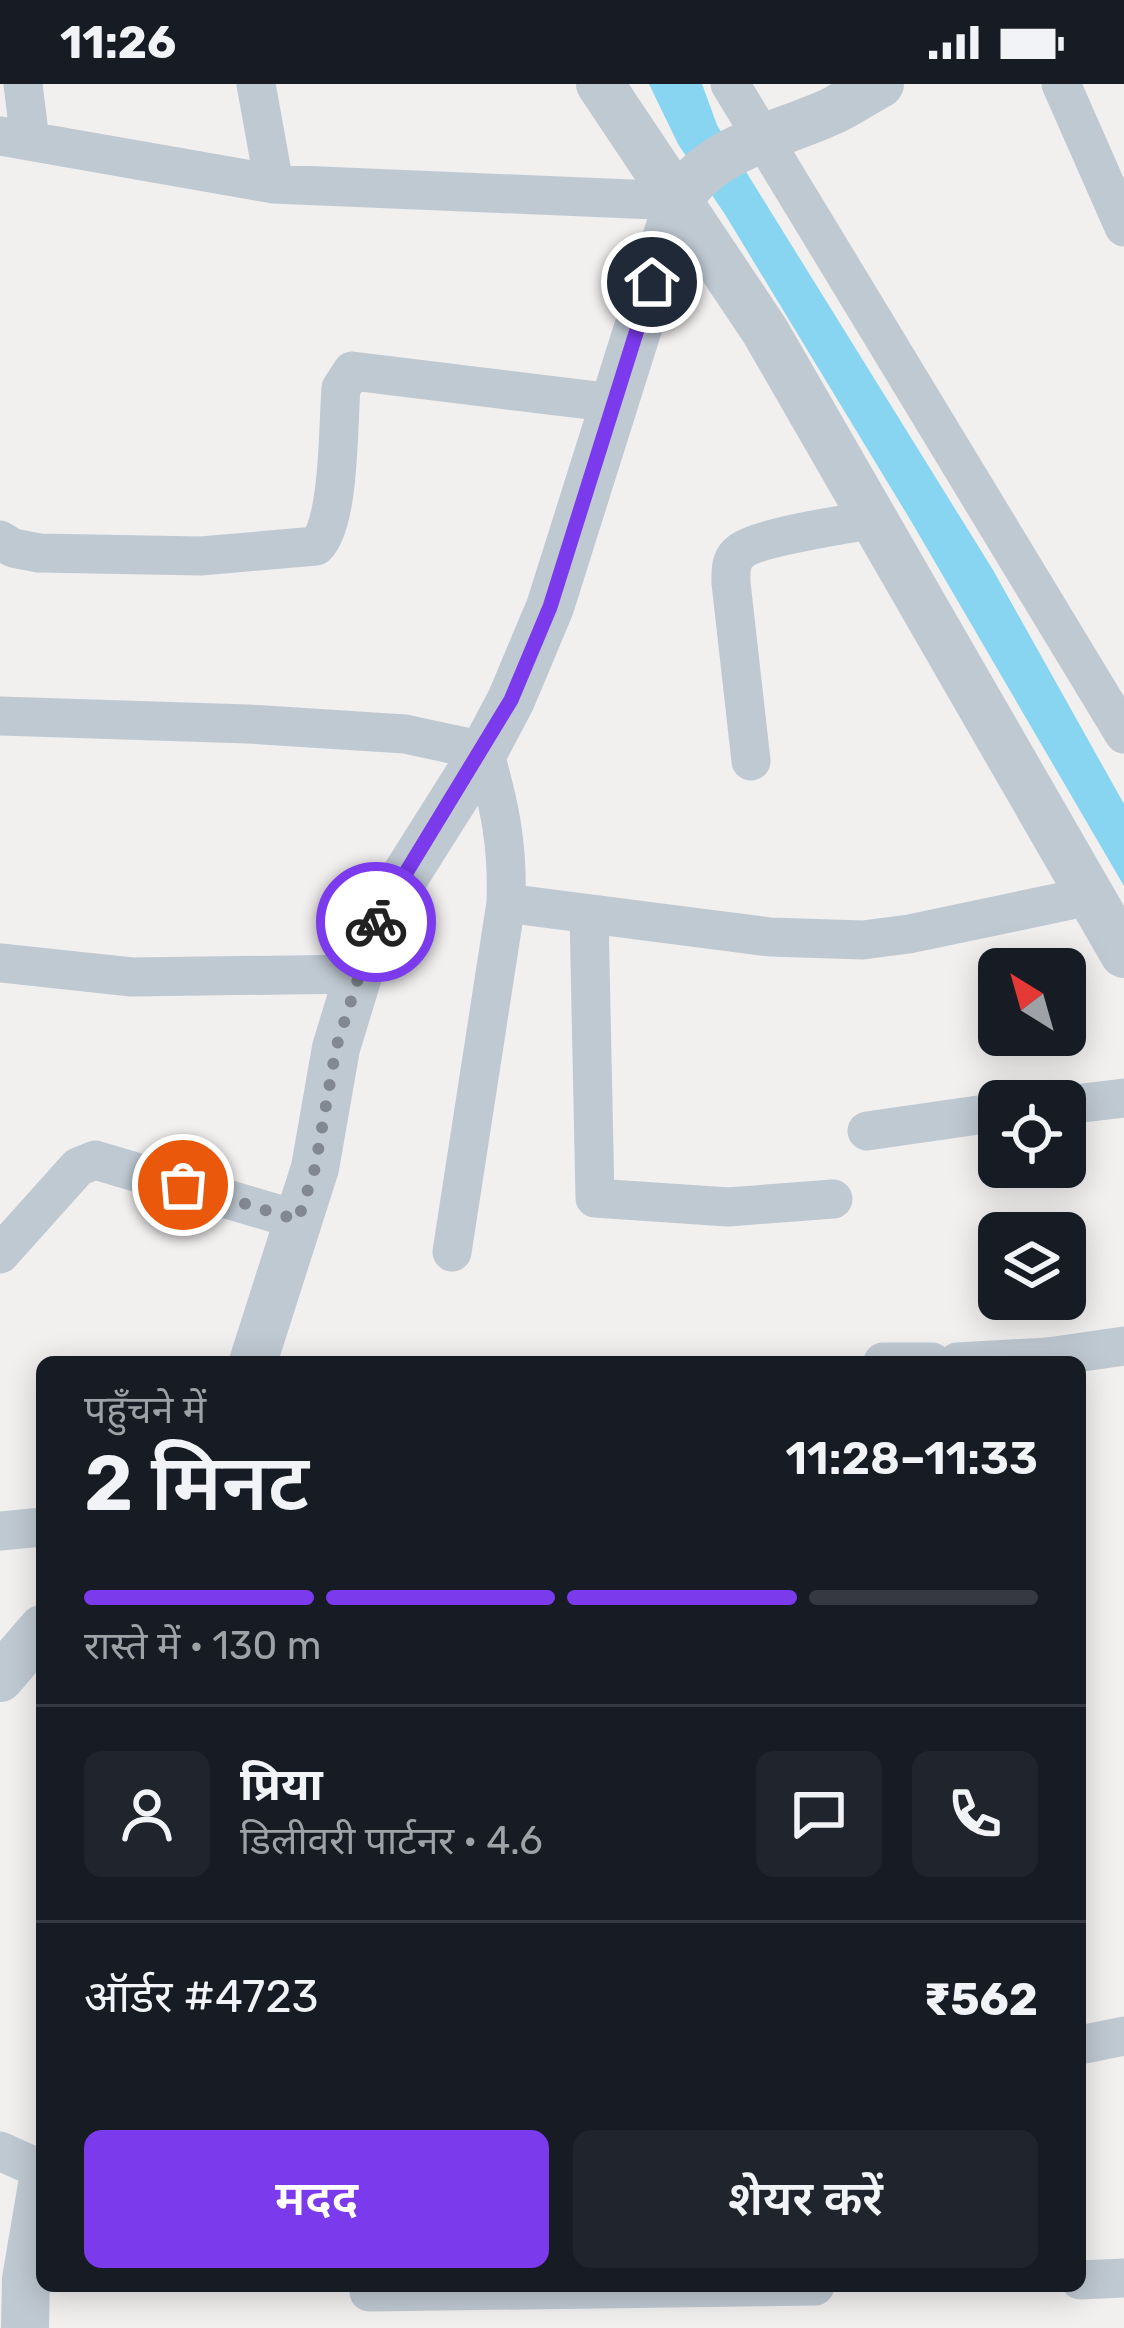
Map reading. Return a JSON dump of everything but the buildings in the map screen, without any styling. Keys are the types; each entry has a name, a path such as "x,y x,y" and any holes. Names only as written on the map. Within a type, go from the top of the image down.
{"street":[{"path":"22,84 15,138 274,184 683,192"},
{"path":"256,84 274,184"},
{"path":"600,84 683,192 1124,954"},
{"path":"730,84 753,140 1124,734"},
{"path":"255,1356 315,1168 336,1048 373,927 511,700 550,607 683,192 753,140 833,110 880,84"},
{"path":"1061,84 1124,227"},
{"path":"0,540 39,554 201,556 316,546 330,517 341,388 352,370 614,403"},
{"path":"751,761 731,583 734,560 756,544 873,519"},
{"path":"0,716 405,734 484,751"},
{"path":"452,1252 506,903 508,850 484,751"},
{"path":"506,903 770,937 863,940 1090,896"},
{"path":"589,914 595,1198 728,1207 833,1199"},
{"path":"0,963 133,977 359,974"},
{"path":"1086,1103 1124,1098"},
{"path":"867,1131 978,1115"},
{"path":"0,1254 79,1167 95,1160 298,1220"},
{"path":"1055,1356 1124,1346"},
{"path":"0,1531 36,1528"},
{"path":"0,1678 36,1636"},
{"path":"1086,2044 1124,2036"},
{"path":"0,2150 36,2167"},
{"path":"26,2328 13,2277 36,2218"},
{"path":"1086,2280 1124,2278"},
{"path":"368,2302 647,2292"}],"water":[{"path":"649,84 702,84 717,125 993,570 1124,804 1124,886 911,521 678,144"}],"way so far":[{"path":"183,1185 298,1220 315,1168 336,1048 376,922"}],"route":[{"path":"376,922 511,700 550,607 652,282"}]}
